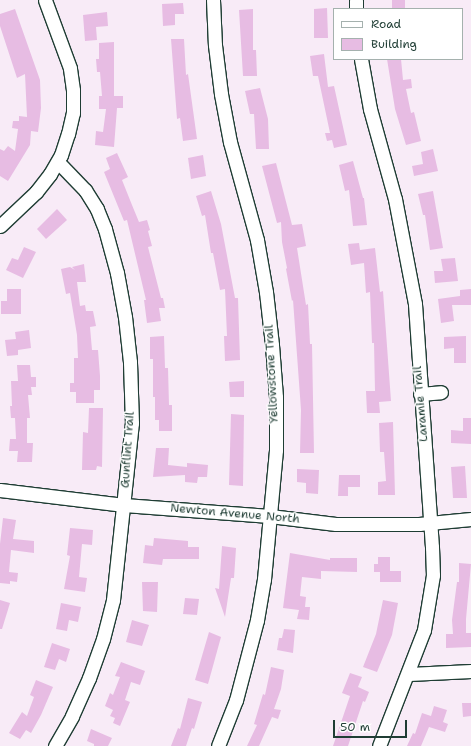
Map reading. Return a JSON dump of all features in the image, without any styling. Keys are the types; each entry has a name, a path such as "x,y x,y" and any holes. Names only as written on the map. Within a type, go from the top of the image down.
{"street":[{"path":"0,226 36,192 58,162 68,134 73,113 73,90 70,68 64,48 45,0"},
{"name":"Yellowstone Trail","path":"213,0 215,45 221,94 230,142 257,240 266,292 276,397 276,450 270,516 257,620 236,700 218,746"},
{"name":"Laramie Trail","path":"361,60 370,109 395,199 415,304 420,394 431,523 433,575 430,603 424,630 409,674 379,746"},
{"name":"Gunflint Trail","path":"55,746 72,716 89,678 103,639 113,600 132,423 130,362 125,317 117,273 105,229 97,209 85,190 58,162"},
{"path":"420,394 441,392"},
{"name":"Newton Avenue North","path":"0,490 124,505 270,516 336,524 431,523 471,519"},
{"path":"409,674 471,671"}],"building":[{"path":"392,0 405,0 405,8 392,8"},
{"path":"183,3 184,14 175,14 175,25 163,26 162,4"},
{"path":"327,8 328,38 314,38 314,9"},
{"path":"15,9 40,80 41,108 38,132 31,131 30,145 8,181 0,176 0,149 4,151 8,146 15,151 18,129 12,128 13,121 19,121 19,116 27,117 25,74 17,78 0,26 0,14"},
{"path":"253,9 253,50 256,50 257,76 243,76 239,10"},
{"path":"107,12 108,26 96,27 97,40 85,41 83,15"},
{"path":"171,39 184,39 186,75 188,74 197,139 183,141 180,118 177,119"},
{"path":"114,42 114,96 123,96 123,108 117,108 114,147 95,145 96,131 103,132 106,109 99,109 99,96 102,96 100,72 97,72 96,59 99,59 99,43"},
{"path":"324,54 328,87 334,86 347,145 334,148 332,140 327,141 325,133 330,133 318,76 313,76 310,56"},
{"path":"387,60 401,60 403,80 411,79 412,88 406,89 411,113 414,112 421,141 406,145 395,109"},
{"path":"260,88 268,119 269,149 256,149 254,114 250,114 245,91"},
{"path":"433,149 438,171 414,176 412,166 423,164 421,152"},
{"path":"117,153 128,177 122,180 139,222 147,220 150,230 148,231 152,246 148,247 165,308 159,308 161,321 147,323 144,300 146,300 127,220 124,221 104,172 110,169 106,158"},
{"path":"203,155 206,176 191,179 188,158"},
{"path":"353,161 364,198 367,225 353,226 349,190 345,191 339,165"},
{"path":"276,163 292,225 302,224 306,246 297,248 306,305 308,304 310,344 312,344 314,453 300,453 301,410 293,300 292,301 286,269 281,222 277,223 262,166"},
{"path":"211,191 221,224 235,298 238,298 240,360 225,361 224,336 227,336 225,289 220,290 213,253 211,253 205,215 202,216 196,196"},
{"path":"433,191 443,248 430,250 425,215 423,215 418,194"},
{"path":"57,209 67,220 46,239 37,229"},
{"path":"359,243 360,250 375,248 380,292 383,291 391,401 379,402 380,413 367,413 366,391 375,391 374,343 372,343 370,292 366,293 364,263 351,265 348,244"},
{"path":"24,247 36,252 23,278 6,270 12,258 18,260"},
{"path":"455,258 458,281 435,283 434,271 443,271 441,259"},
{"path":"84,264 86,282 77,282 80,306 85,305 86,311 93,311 96,326 90,327 92,350 98,350 100,376 100,390 94,390 94,403 76,403 76,392 70,392 70,383 74,383 74,358 78,358 77,335 70,293 66,294 61,269 70,267 75,270 72,267"},
{"path":"7,289 21,289 21,314 1,314 1,301 7,301"},
{"path":"471,289 471,305 452,305 454,321 441,323 438,299 460,296 460,290"},
{"path":"29,330 31,348 18,350 18,355 7,356 5,340 16,339 15,332"},
{"path":"164,336 165,368 168,368 169,405 172,405 172,431 159,431 159,420 155,420 155,397 153,397 153,359 150,359 150,337"},
{"path":"466,336 466,363 454,363 454,348 444,349 444,337"},
{"path":"17,365 30,365 31,377 36,377 36,387 31,387 32,395 28,395 30,418 27,418 27,443 33,443 32,462 17,462 18,451 9,451 10,439 16,439 15,418 11,418 10,406 12,406 11,381 18,381"},
{"path":"244,381 244,397 230,397 229,382"},
{"path":"89,408 103,408 102,467 97,466 96,470 82,470 83,432 88,433"},
{"path":"231,414 244,415 243,486 229,485"},
{"path":"463,418 471,418 471,444 451,443 451,430 463,431"},
{"path":"393,422 395,495 378,495 378,482 386,481 384,452 380,452 379,423"},
{"path":"156,448 169,448 168,465 187,467 187,463 208,465 207,477 198,477 197,483 185,482 185,475 153,477"},
{"path":"465,466 467,498 453,498 451,467"},
{"path":"297,469 319,470 318,494 306,493 306,483 297,482"},
{"path":"339,475 360,475 360,487 348,487 348,496 338,496"},
{"path":"3,518 16,520 13,539 34,541 34,553 11,550 9,572 18,573 17,582 10,581 10,584 0,583 0,544"},
{"path":"70,528 93,530 92,545 82,544 79,577 87,578 85,592 64,589 70,556 67,555"},
{"path":"154,538 188,541 188,547 199,547 199,559 163,559 162,565 143,563 145,545 153,546"},
{"path":"222,546 236,548 234,578 231,578 225,617 215,588 219,589"},
{"path":"290,553 330,560 330,558 357,558 357,572 321,571 321,579 302,577 300,596 306,597 305,607 310,607 309,620 297,619 299,610 283,608"},
{"path":"378,557 390,557 390,571 401,571 401,582 380,582 380,572 374,572 374,564 378,564"},
{"path":"459,563 471,564 466,633 471,633 471,647 446,648 446,634 453,634 452,620 457,582 459,582"},
{"path":"142,582 158,582 157,612 143,611"},
{"path":"185,598 199,599 197,615 183,614"},
{"path":"0,600 10,603 2,629 0,629"},
{"path":"383,600 398,603 392,635 377,672 363,667 376,634"},
{"path":"61,603 81,607 78,622 69,620 67,631 56,629"},
{"path":"132,620 149,625 142,646 126,642"},
{"path":"284,629 295,630 293,653 277,650 279,638 282,638"},
{"path":"209,632 221,637 208,684 195,680"},
{"path":"52,643 70,649 66,662 59,659 55,670 44,667"},
{"path":"121,662 145,671 140,685 131,682 125,700 130,702 120,726 113,723 115,718 110,716 113,710 105,706 110,693 113,695 120,677 115,676"},
{"path":"271,667 284,670 281,689 274,709 281,710 278,719 272,717 259,746 247,746 257,725 254,724 263,694 265,695"},
{"path":"350,673 362,677 358,687 369,692 365,702 363,701 348,746 333,746 350,696 342,693"},
{"path":"36,680 53,687 41,715 31,733 26,730 20,739 9,733 22,712 27,716 34,697 30,695"},
{"path":"188,698 202,702 194,729 192,728 186,746 171,746 178,728 180,729"},
{"path":"462,703 471,703 471,716 463,717"},
{"path":"434,706 447,710 443,722 448,724 445,732 429,727 421,746 407,746 413,733 415,734 422,713 431,716"},
{"path":"91,729 112,738 108,746 94,746 94,744 87,741"}]}
